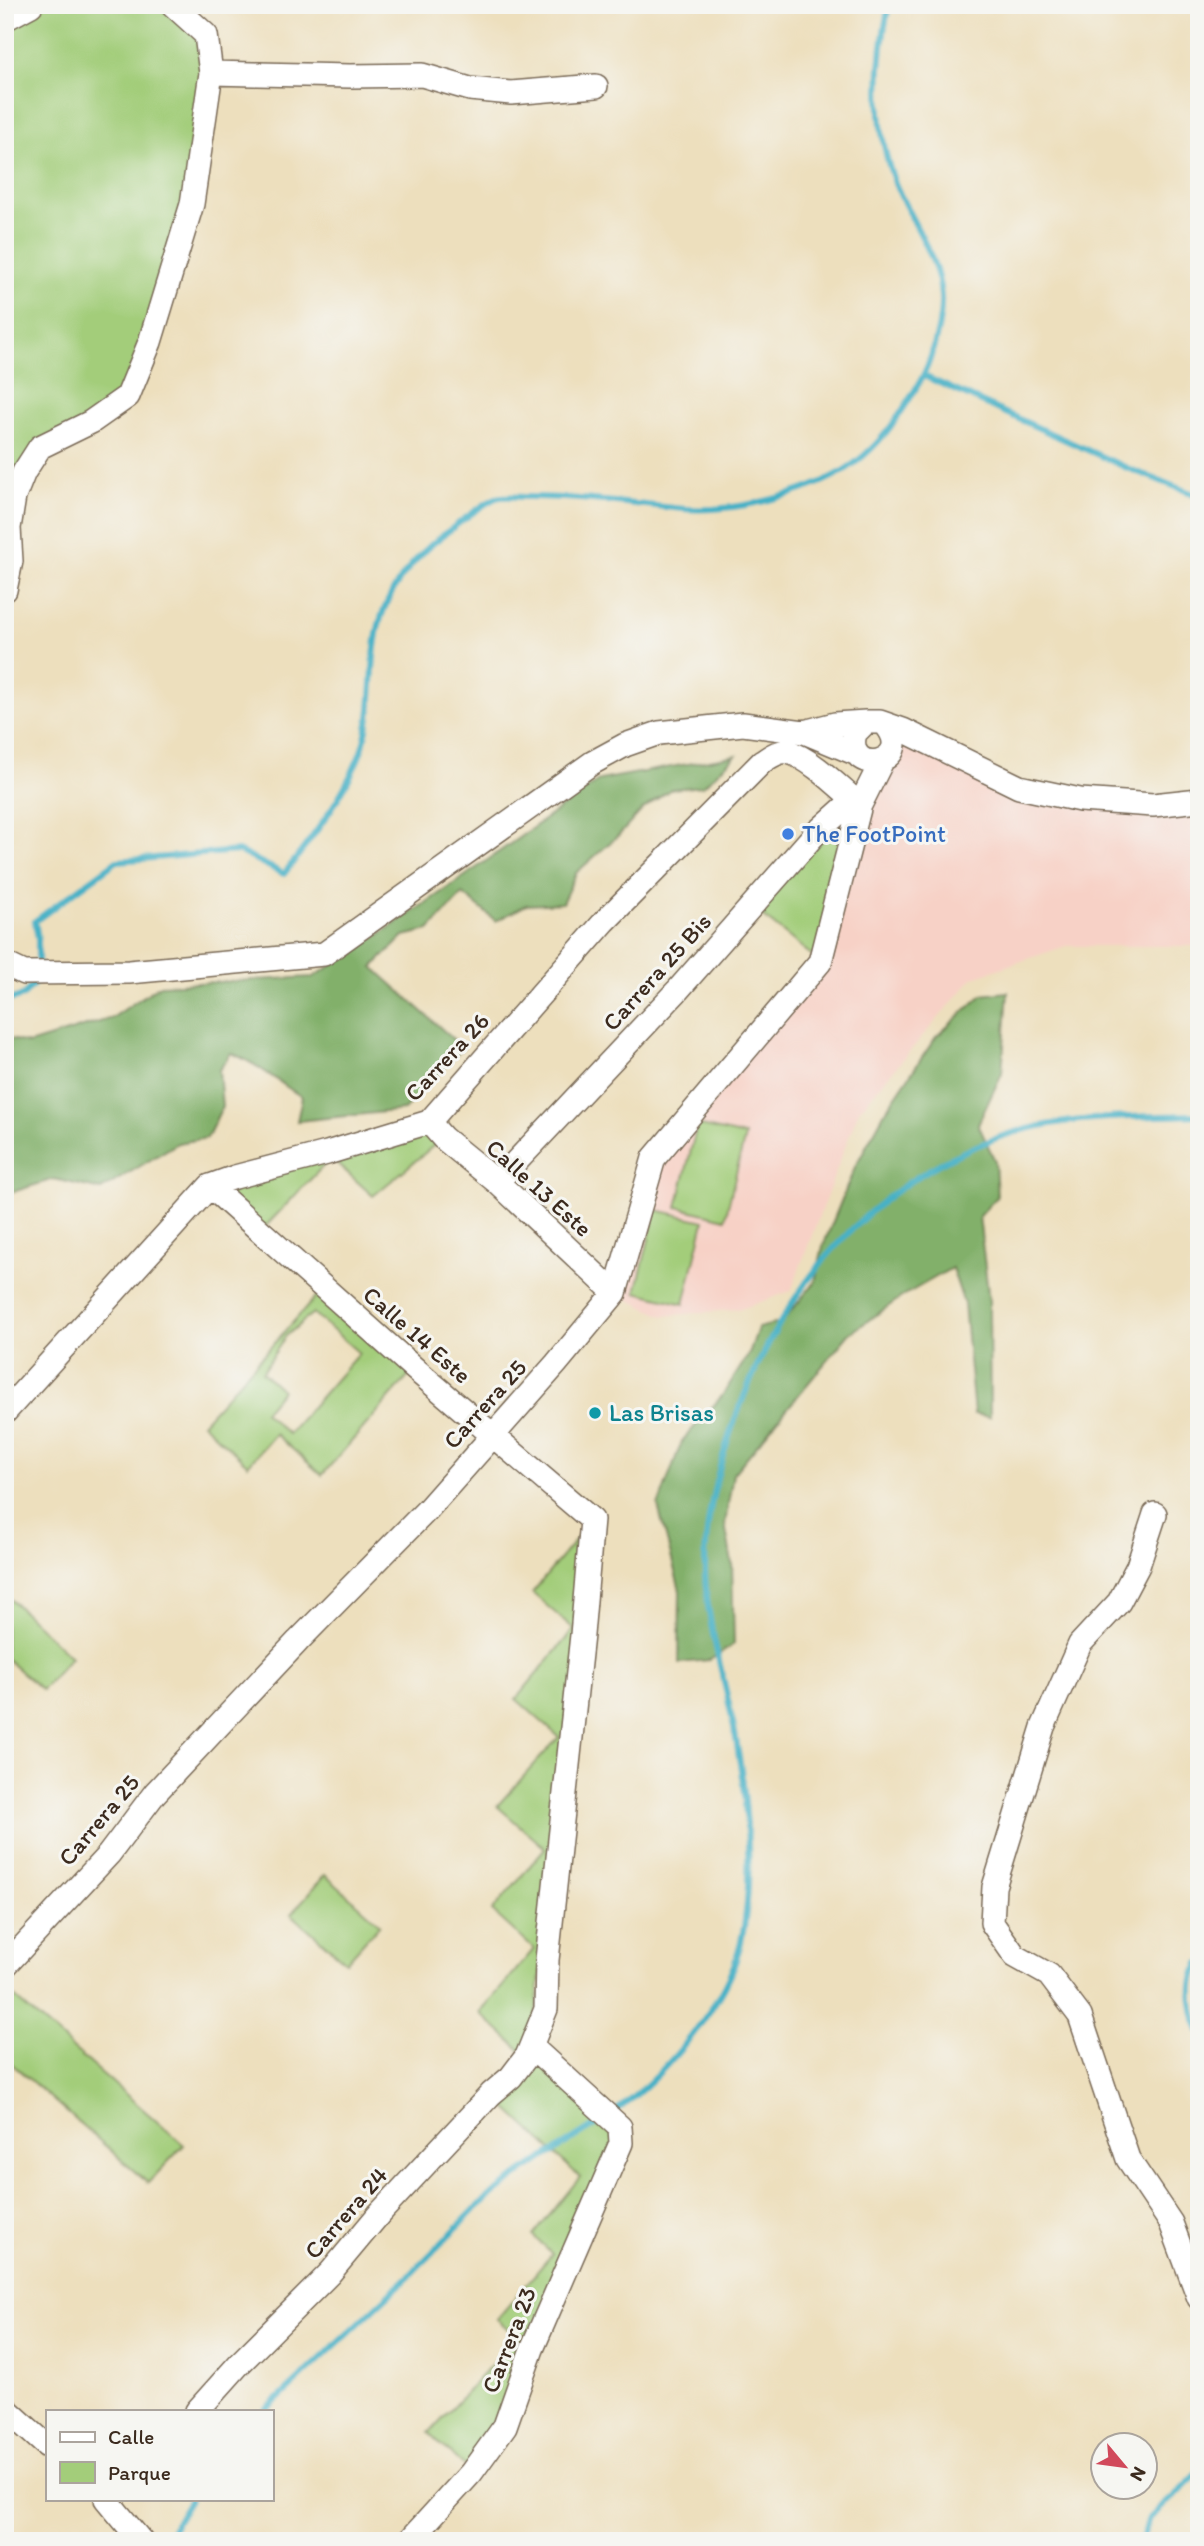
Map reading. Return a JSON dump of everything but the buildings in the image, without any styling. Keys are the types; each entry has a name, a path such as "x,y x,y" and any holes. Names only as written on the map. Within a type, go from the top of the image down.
{"street":[{"path":"5,19 31,5"},
{"path":"5,590 11,561 9,528 14,497 24,472 40,447 91,422 128,396 150,342 192,204 211,73 205,35 173,5"},
{"path":"211,73 422,75 470,89 511,93 596,86"},
{"path":"5,964 24,973 129,972 324,954 592,763 625,745 659,733 743,724 804,732 871,758 891,753 894,743 892,733 876,724"},
{"path":"804,732 835,724 876,724 903,730 1019,787 1080,800 1153,805 1199,800"},
{"path":"876,724 855,733 853,747 871,758 924,741"},
{"name":"Carrera 26","path":"5,1412 210,1186 429,1122 605,921 762,762 776,753 786,752 863,801"},
{"name":"Carrera 25","path":"5,1966 109,1853 155,1793 298,1641 427,1510 615,1293 654,1158 820,962 863,801 871,758"},
{"name":"Carrera 25 Bis","path":"497,1182 677,991 815,834 844,808 863,801"},
{"name":"Calle 13 Este","path":"429,1122 443,1138 497,1182 615,1293"},
{"name":"Calle 14 Este","path":"210,1186 415,1369 592,1520"},
{"path":"1155,1514 1138,1566 1119,1602 1080,1644 1044,1727 994,1887 992,1923 1015,1956 1049,1975 1080,2016 1128,2159 1171,2223 1199,2298"},
{"name":"Carrera 24","path":"198,2410 240,2363 330,2273 440,2148 491,2094 511,2077 532,2047 546,2009 547,1960 592,1520"},
{"name":"Carrera 23","path":"410,2541 471,2473 505,2426 532,2349 621,2143 620,2127 532,2047"},
{"path":"5,2408 46,2445"},
{"path":"110,2500 141,2541"}],"shaded area":[{"path":"892,733 1019,787 1199,800 1199,946 1066,946 974,977 859,1110 791,1291 741,1309 663,1316 615,1293 654,1158 820,962"}],"green space":[{"path":"31,5 173,5 206,35 192,204 128,396 24,472 5,590 5,19"},
{"path":"736,755 703,786 671,789 642,810 622,832 576,873 562,903 526,905 496,921 463,894 429,930 404,936 373,967 463,1048 404,1110 297,1121 302,1097 231,1053 219,1070 222,1107 207,1138 178,1143 101,1190 54,1179 13,1192 5,1188 5,1037 29,1044 112,1018 160,985 313,977 465,876 600,780"},
{"path":"860,805 820,962 751,907"},
{"path":"1008,992 1002,1073 978,1124 995,1161 997,1197 979,1216 989,1301 990,1417 974,1414 964,1304 952,1268 903,1296 849,1334 733,1474 725,1524 732,1563 734,1644 710,1660 679,1663 680,1591 658,1506 682,1441 722,1396 749,1354 758,1328 782,1322 815,1282 823,1246 855,1167 885,1112 936,1037 982,995"},
{"path":"415,1125 443,1138 373,1196 331,1158 261,1231 210,1186"},
{"path":"697,1125 745,1136 725,1219 677,1207"},
{"path":"656,1210 704,1221 684,1304 636,1292"},
{"path":"324,1288 415,1369 322,1475 275,1434 248,1465 202,1423","holes":["313,1313 359,1353 288,1434 264,1412 282,1390 262,1372 286,1336"]},
{"path":"592,1520 532,2047 621,2143 471,2473 429,2433 517,2337 497,2319 552,2254 533,2236 580,2177 491,2094 527,2056 480,2013 534,1949 492,1911 545,1848 497,1806 559,1737 516,1699 574,1629 532,1593"},
{"path":"5,1594 71,1657 42,1690 5,1658"},
{"path":"325,1875 380,1924 346,1962 291,1914"},
{"path":"5,1989 184,2145 148,2183 5,2058"}],"waterway":[{"path":"38,969 35,921 117,861 238,851 284,874 335,803 359,757 367,728 379,624 392,593 411,566 434,542 485,504 496,498 512,496 583,499 686,509 742,506 789,494 830,478 864,456 879,441 907,403 927,368 937,334 941,304 939,281 934,266 892,175 882,134 880,69 889,5"},
{"path":"924,376 1127,468 1199,496"},
{"path":"5,1001 23,996 37,980"},
{"path":"613,2113 652,2080 691,2037 723,1989 741,1942 748,1894 746,1814 736,1739 709,1615 705,1553 718,1472 730,1433 756,1368 779,1324 806,1283 836,1246 870,1212 908,1183 950,1158 997,1138 1046,1125 1123,1117 1199,1115"},
{"path":"1199,1963 1192,1988 1194,2014 1199,2031"},
{"path":"266,2410 407,2278 479,2205 522,2172 605,2119"},
{"path":"1141,2541 1150,2518 1199,2470"},
{"path":"165,2541 189,2500"}],"place":[{"name":"The FootPoint","path":"788,834"},
{"name":"Las Brisas","path":"595,1413"}]}
